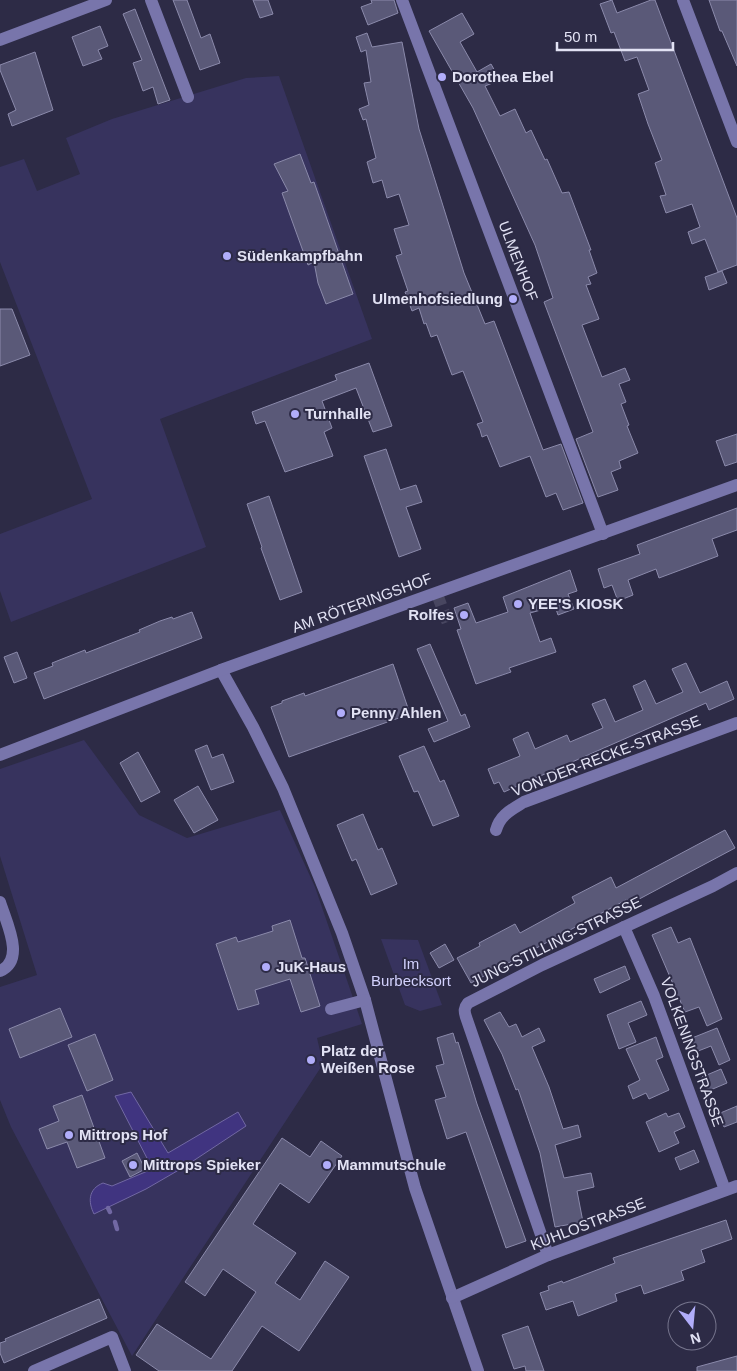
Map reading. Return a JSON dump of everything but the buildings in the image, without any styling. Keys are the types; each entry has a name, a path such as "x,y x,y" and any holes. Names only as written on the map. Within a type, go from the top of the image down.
{"street":[{"path":"0,38 106,0"},
{"path":"151,0 188,97"},
{"name":"ULMENHOF","path":"402,0 603,534"},
{"path":"683,0 737,142"},
{"name":"AM RÖTERINGSHOF","path":"0,755 221,670 737,485"},
{"path":"221,670 284,788 332,906 365,1000 415,1188 478,1371"},
{"name":"VON-DER-RECKE-STRASSE","path":"496,830 498,823 507,812 524,802 737,723"},
{"name":"JUNG-STILLING-STRASSE","path":"548,1255 464,1009 468,1003 737,873"},
{"path":"0,902 14,951 10,965 0,971"},
{"name":"VOLKENINGSTRASSE","path":"624,927 654,996 731,1188"},
{"path":"332,1010 365,1000"},
{"name":"KUHLOSTRASSE","path":"452,1298 548,1255 731,1188"},
{"path":"34,1371 112,1337 126,1371"}],"green space":[{"path":"279,76 372,339 160,419 206,547 11,622 0,591 0,534 92,499 0,262 0,167 24,159 37,191 80,174 66,138 112,119 246,78"},
{"path":"84,740 139,815 187,838 280,810 315,887 362,1024 317,1038 323,1064 132,1356 11,1127 0,1100 0,987 37,975 0,856 0,769"},
{"name":"Im Burbecksort","path":"381,939 418,940 442,1005 420,1011 405,1005"}],"shaded area":[{"path":"131,1092 168,1153 238,1112 246,1126 184,1167 146,1189 94,1214 90,1200 94,1189 103,1183 112,1186 150,1170 150,1164 115,1096"}],"waterway":[{"path":"108,1208 110,1212"},
{"path":"115,1222 117,1229"}],"tunnel":[{"path":"437,594 449,626"}],"place":[{"name":"Dorothea Ebel","path":"442,77"},
{"name":"Südenkampfbahn","path":"227,256"},
{"name":"Ulmenhofsiedlung","path":"513,299"},
{"name":"Turnhalle","path":"295,414"},
{"name":"YEE'S KIOSK","path":"518,604"},
{"name":"Rolfes","path":"464,615"},
{"name":"Penny Ahlen","path":"341,713"},
{"name":"JuK-Haus","path":"266,967"},
{"name":"Platz der Weißen Rose","path":"311,1060"},
{"name":"Mittrops Hof","path":"69,1135"},
{"name":"Mittrops Spieker","path":"133,1165"},
{"name":"Mammutschule","path":"327,1165"}]}
